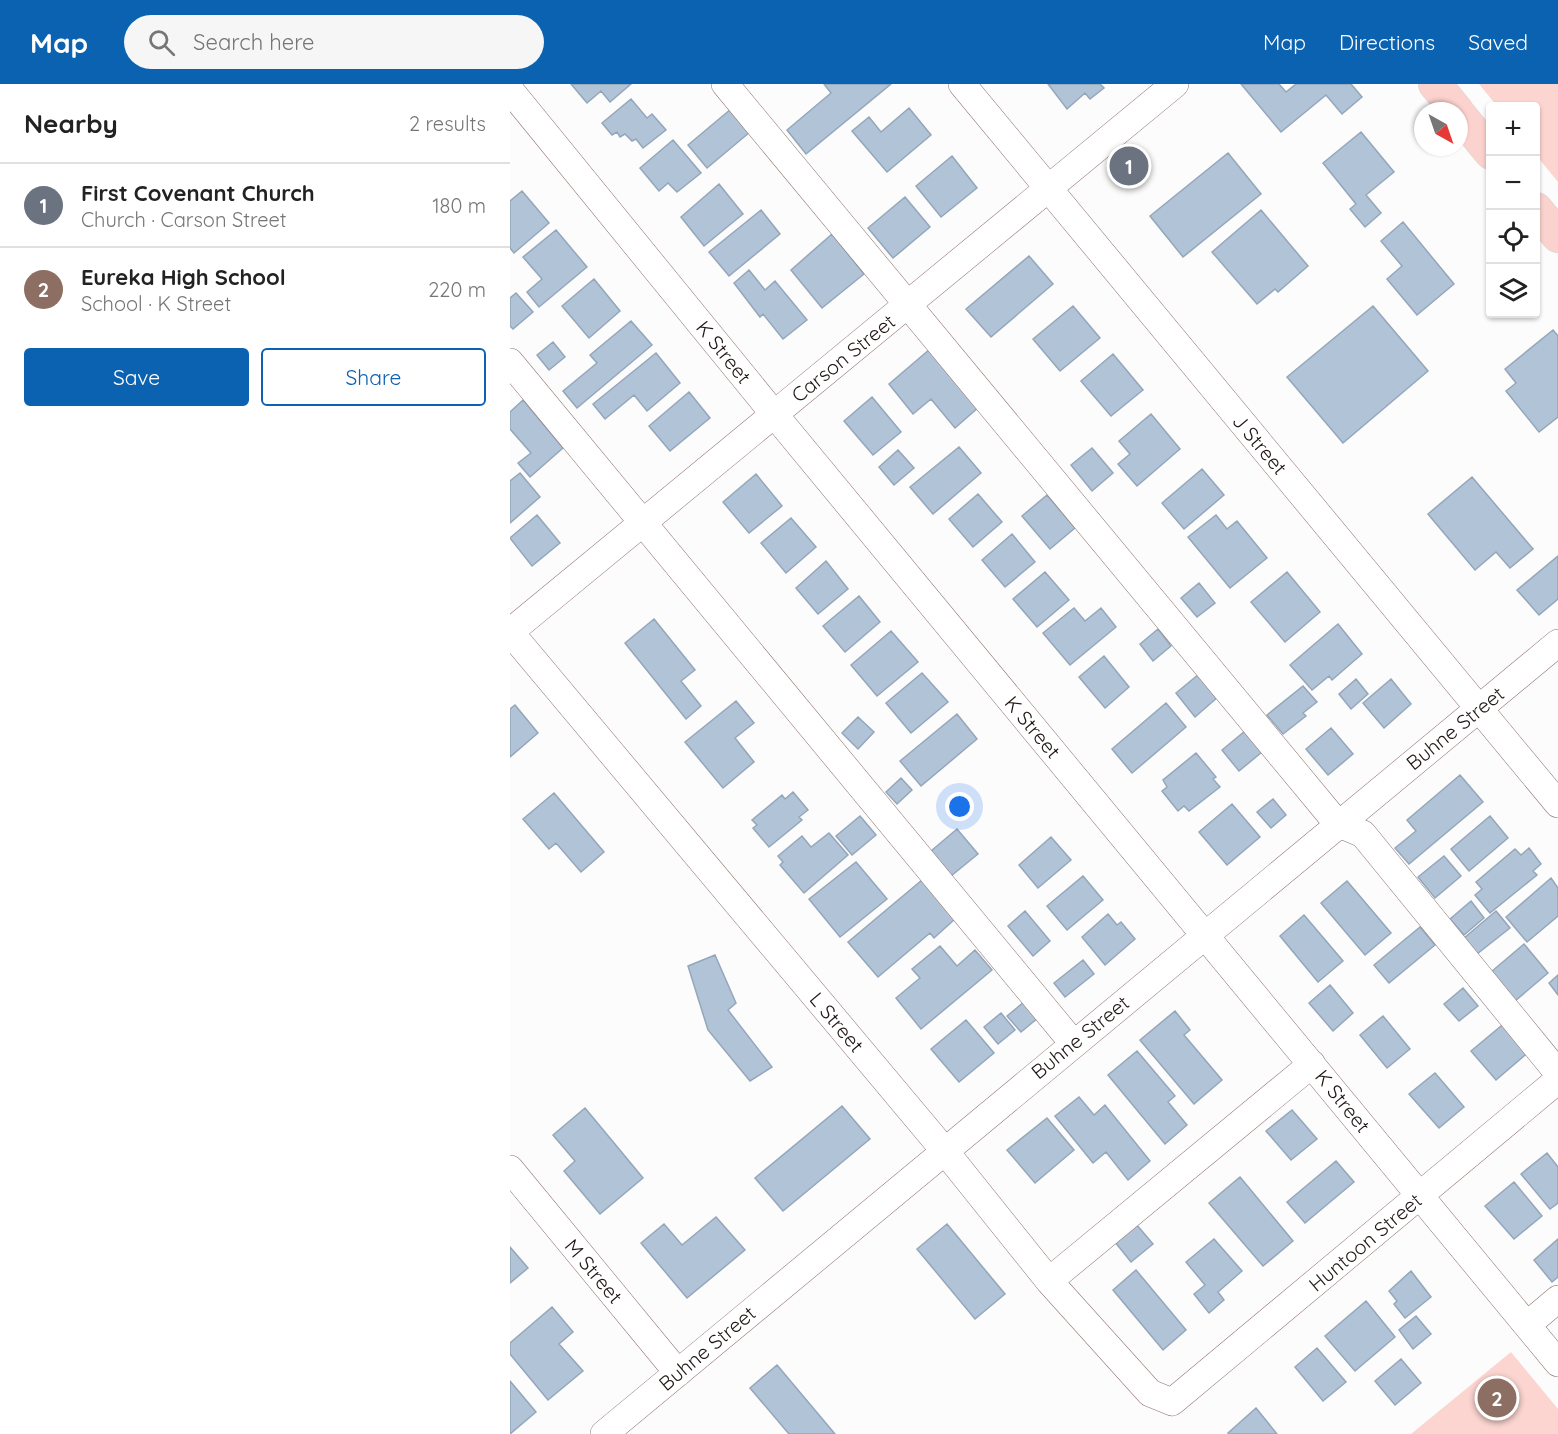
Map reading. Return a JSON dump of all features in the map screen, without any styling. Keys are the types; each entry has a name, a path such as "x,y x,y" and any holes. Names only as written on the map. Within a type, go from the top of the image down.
{"main road":[{"path":"1435,84 1450,102"},
{"path":"1468,124 1486,147"},
{"path":"1538,210 1558,236"}],"street":[{"path":"725,84 1337,823 1363,834 1558,1073"},
{"name":"J Street","path":"962,84 1558,804"},
{"name":"Carson Street","path":"510,632 1175,84"},
{"name":"K Street","path":"510,90 774,414 1558,1362"},
{"path":"510,362 1073,1043"},
{"name":"L Street","path":"510,632 944,1150 1049,1281 1150,1393 1172,1402"},
{"name":"Buhne Street","path":"604,1434 1337,823 1558,643"},
{"path":"1049,1281 1312,1064"},
{"name":"Huntoon Street","path":"1172,1402 1558,1080"},
{"name":"M Street","path":"510,1169 678,1373"},
{"path":"1527,1325 1558,1299"}],"shaded area":[{"path":"1479,84 1558,84 1558,182 1540,160 1540,102 1494,102"},
{"path":"1511,1352 1558,1409 1558,1434 1411,1434"}],"building":[{"path":"571,84 631,84 610,102 601,91 587,103"},
{"path":"824,84 891,84 806,154 787,130 831,93"},
{"path":"1048,84 1100,84 1104,88 1090,99 1085,93 1067,109"},
{"path":"1241,84 1279,84 1286,92 1296,84 1351,84 1362,97 1342,114 1326,95 1281,132"},
{"path":"631,99 647,118 652,114 666,130 643,148 636,139 632,141 625,134 620,137 617,132 612,135 602,123"},
{"path":"909,108 931,135 887,172 852,131 869,117 881,132"},
{"path":"731,109 750,132 707,168 688,145"},
{"path":"1361,132 1394,172 1366,195 1381,213 1365,227 1350,209 1356,204 1323,163"},
{"path":"673,140 701,173 677,192 668,183 659,191 640,168"},
{"path":"1228,153 1261,194 1183,257 1150,216"},
{"path":"952,156 977,188 941,217 916,186"},
{"path":"719,184 743,214 704,246 681,217"},
{"path":"522,191 549,223 514,253 510,248 510,201"},
{"path":"905,197 930,227 893,258 868,228"},
{"path":"761,210 780,234 729,276 709,252"},
{"path":"1261,210 1308,266 1278,292 1275,289 1257,304 1212,252"},
{"path":"1403,222 1454,284 1417,315 1387,279 1402,266 1381,241"},
{"path":"556,230 587,267 539,307 527,292 542,279 523,257"},
{"path":"832,234 864,274 822,308 791,270"},
{"path":"1029,256 1053,284 991,337 966,309"},
{"path":"749,270 765,290 775,281 807,320 783,339 763,314 760,317 734,283"},
{"path":"594,279 620,311 589,338 562,306"},
{"path":"516,293 533,312 513,329 510,326 510,298"},
{"path":"1073,306 1100,338 1060,371 1033,339"},
{"path":"1373,306 1428,371 1343,443 1287,377"},
{"path":"631,321 652,345 577,408 563,391 597,363 590,355"},
{"path":"1553,330 1558,336 1558,417 1539,432 1506,391 1516,383 1505,369"},
{"path":"553,342 565,357 549,370 537,355"},
{"path":"930,349 979,407 955,428 931,399 913,414 889,384"},
{"path":"656,353 680,383 647,411 634,395 605,419 593,404"},
{"path":"1113,354 1143,390 1111,416 1081,381"},
{"path":"689,392 710,418 670,451 649,426"},
{"path":"872,397 901,432 873,455 844,421"},
{"path":"523,400 563,448 530,477 518,463 531,453 510,429 510,412"},
{"path":"1151,414 1180,449 1137,486 1118,464 1130,454 1119,441"},
{"path":"959,447 981,473 933,514 910,487"},
{"path":"1092,448 1113,473 1092,491 1071,465"},
{"path":"898,450 914,468 894,485 879,467"},
{"path":"1202,469 1224,495 1184,529 1162,503"},
{"path":"520,473 540,497 510,523 510,481"},
{"path":"756,474 782,506 749,533 723,502"},
{"path":"1472,477 1533,549 1510,568 1496,552 1475,570 1428,514"},
{"path":"978,494 1002,522 973,547 949,519"},
{"path":"1047,495 1075,528 1050,549 1022,516"},
{"path":"537,515 560,543 532,566 510,538"},
{"path":"1216,515 1227,529 1237,521 1267,558 1230,588 1188,537"},
{"path":"791,518 816,547 786,573 761,543"},
{"path":"1012,534 1035,562 1005,587 982,560"},
{"path":"1558,556 1558,599 1539,615 1517,590"},
{"path":"826,561 848,589 818,614 796,588"},
{"path":"1045,572 1069,600 1037,627 1013,599"},
{"path":"1287,572 1320,612 1285,642 1251,602"},
{"path":"1199,583 1215,603 1197,617 1181,598"},
{"path":"859,596 880,622 845,652 823,626"},
{"path":"1074,608 1085,621 1101,608 1116,627 1070,665 1043,633"},
{"path":"654,619 695,670 681,681 701,706 686,719 625,643"},
{"path":"1338,624 1362,654 1332,680 1329,676 1312,690 1290,665"},
{"path":"1158,629 1171,646 1153,661 1140,644"},
{"path":"891,631 918,662 877,696 851,665"},
{"path":"1104,656 1129,687 1105,708 1079,677"},
{"path":"922,673 948,702 911,733 886,703"},
{"path":"1199,674 1218,697 1195,717 1176,693"},
{"path":"1356,679 1368,694 1351,709 1339,694"},
{"path":"1391,679 1411,704 1384,728 1363,703"},
{"path":"1303,686 1317,702 1303,713 1306,716 1283,734 1267,715"},
{"path":"736,701 754,723 735,738 754,762 723,788 685,742"},
{"path":"1166,703 1186,727 1132,773 1112,749"},
{"path":"515,705 538,733 510,757 510,709"},
{"path":"957,714 977,739 921,786 900,761"},
{"path":"858,717 874,732 858,749 842,733"},
{"path":"1331,728 1353,754 1328,775 1306,749"},
{"path":"1245,731 1262,752 1239,771 1222,750"},
{"path":"1196,753 1216,777 1213,779 1220,787 1189,811 1184,806 1178,811 1162,791 1167,787 1163,780"},
{"path":"1460,775 1483,802 1409,864 1395,848 1416,831 1407,820"},
{"path":"901,778 912,790 897,804 886,792"},
{"path":"793,792 808,810 799,817 802,820 769,847 753,828 757,825 752,820 782,795 785,799"},
{"path":"554,793 604,852 581,872 556,843 549,849 523,819"},
{"path":"1273,799 1286,815 1271,828 1257,812"},
{"path":"1232,804 1260,837 1227,865 1199,832"},
{"path":"860,816 876,835 852,855 836,836"},
{"path":"1490,816 1508,838 1469,871 1451,849"},
{"path":"957,829 978,854 951,876 931,851"},
{"path":"829,833 848,855 804,893 780,865 783,862 778,856 802,836 811,847"},
{"path":"1051,837 1071,860 1038,888 1019,865"},
{"path":"1529,848 1541,864 1533,871 1537,875 1490,913 1475,895 1482,889 1476,882 1515,849 1521,855"},
{"path":"1444,856 1461,876 1435,898 1418,877"},
{"path":"856,862 887,899 840,937 809,899"},
{"path":"1083,876 1103,900 1067,930 1047,906"},
{"path":"1551,878 1558,888 1558,916 1527,942 1506,917"},
{"path":"922,880 955,919 934,938 930,933 878,977 848,942"},
{"path":"1347,881 1391,933 1365,955 1321,903"},
{"path":"1471,901 1484,918 1464,935 1450,919"},
{"path":"1025,911 1050,941 1033,956 1008,926"},
{"path":"1496,911 1510,928 1477,954 1464,938"},
{"path":"1108,914 1117,925 1121,922 1135,939 1105,965 1082,937"},
{"path":"1304,915 1343,961 1318,982 1280,936"},
{"path":"1420,927 1435,945 1389,983 1374,965"},
{"path":"1524,944 1548,973 1515,1001 1491,972"},
{"path":"940,946 957,966 975,950 992,970 921,1029 896,998 920,978 912,969"},
{"path":"715,955 736,1003 728,1010 772,1067 750,1081 708,1030 688,966"},
{"path":"1083,960 1094,974 1065,997 1054,983"},
{"path":"1558,975 1558,995 1549,983"},
{"path":"1330,985 1353,1013 1333,1031 1309,1003"},
{"path":"1463,988 1478,1006 1459,1021 1444,1004"},
{"path":"1024,1002 1038,1018 1021,1032 1007,1016"},
{"path":"1175,1011 1190,1030 1184,1035 1222,1080 1194,1104 1140,1040"},
{"path":"1001,1013 1015,1030 998,1044 984,1027"},
{"path":"1383,1016 1410,1049 1387,1068 1360,1035"},
{"path":"966,1020 994,1053 959,1082 931,1049"},
{"path":"1507,1021 1531,1050 1496,1080 1471,1051"},
{"path":"1137,1051 1175,1096 1168,1102 1187,1125 1165,1144 1108,1075"},
{"path":"1435,1073 1464,1107 1439,1128 1409,1094"},
{"path":"1079,1097 1094,1115 1105,1105 1150,1161 1128,1180 1106,1152 1093,1163 1055,1116"},
{"path":"842,1106 870,1139 783,1211 755,1178"},
{"path":"585,1108 643,1178 600,1214 564,1171 575,1161 553,1135"},
{"path":"1292,1110 1317,1139 1291,1160 1266,1131"},
{"path":"1047,1118 1074,1150 1035,1183 1007,1150"},
{"path":"1547,1153 1558,1167 1558,1203 1550,1209 1521,1174"},
{"path":"1336,1161 1354,1182 1305,1223 1287,1202"},
{"path":"1240,1177 1293,1241 1263,1266 1209,1203"},
{"path":"1514,1182 1542,1216 1514,1239 1485,1206"},
{"path":"716,1217 745,1250 687,1298 641,1243 664,1224 682,1245"},
{"path":"947,1224 1005,1294 975,1319 917,1249"},
{"path":"1136,1224 1153,1244 1131,1262 1115,1242"},
{"path":"1214,1239 1242,1271 1218,1292 1224,1300 1209,1313 1194,1294 1205,1285 1186,1262"},
{"path":"1558,1239 1558,1277 1552,1282 1534,1260"},
{"path":"510,1247 528,1268 510,1283"},
{"path":"1136,1270 1186,1330 1163,1350 1113,1290"},
{"path":"1411,1271 1431,1297 1405,1318 1394,1304 1397,1301 1389,1291"},
{"path":"1366,1301 1395,1337 1355,1371 1325,1336"},
{"path":"552,1307 573,1332 559,1344 583,1371 548,1400 510,1354 510,1343"},
{"path":"1416,1316 1431,1334 1413,1349 1399,1330"},
{"path":"1317,1348 1346,1382 1323,1401 1295,1367"},
{"path":"1401,1359 1421,1383 1395,1405 1375,1381"},
{"path":"777,1365 835,1434 789,1434 750,1388"},
{"path":"510,1381 536,1412 510,1434"},
{"path":"1256,1408 1277,1434 1228,1433"}],"place":[{"name":"First Covenant Church","path":"1129,166"},
{"name":"Eureka High School","path":"1497,1398"}]}
